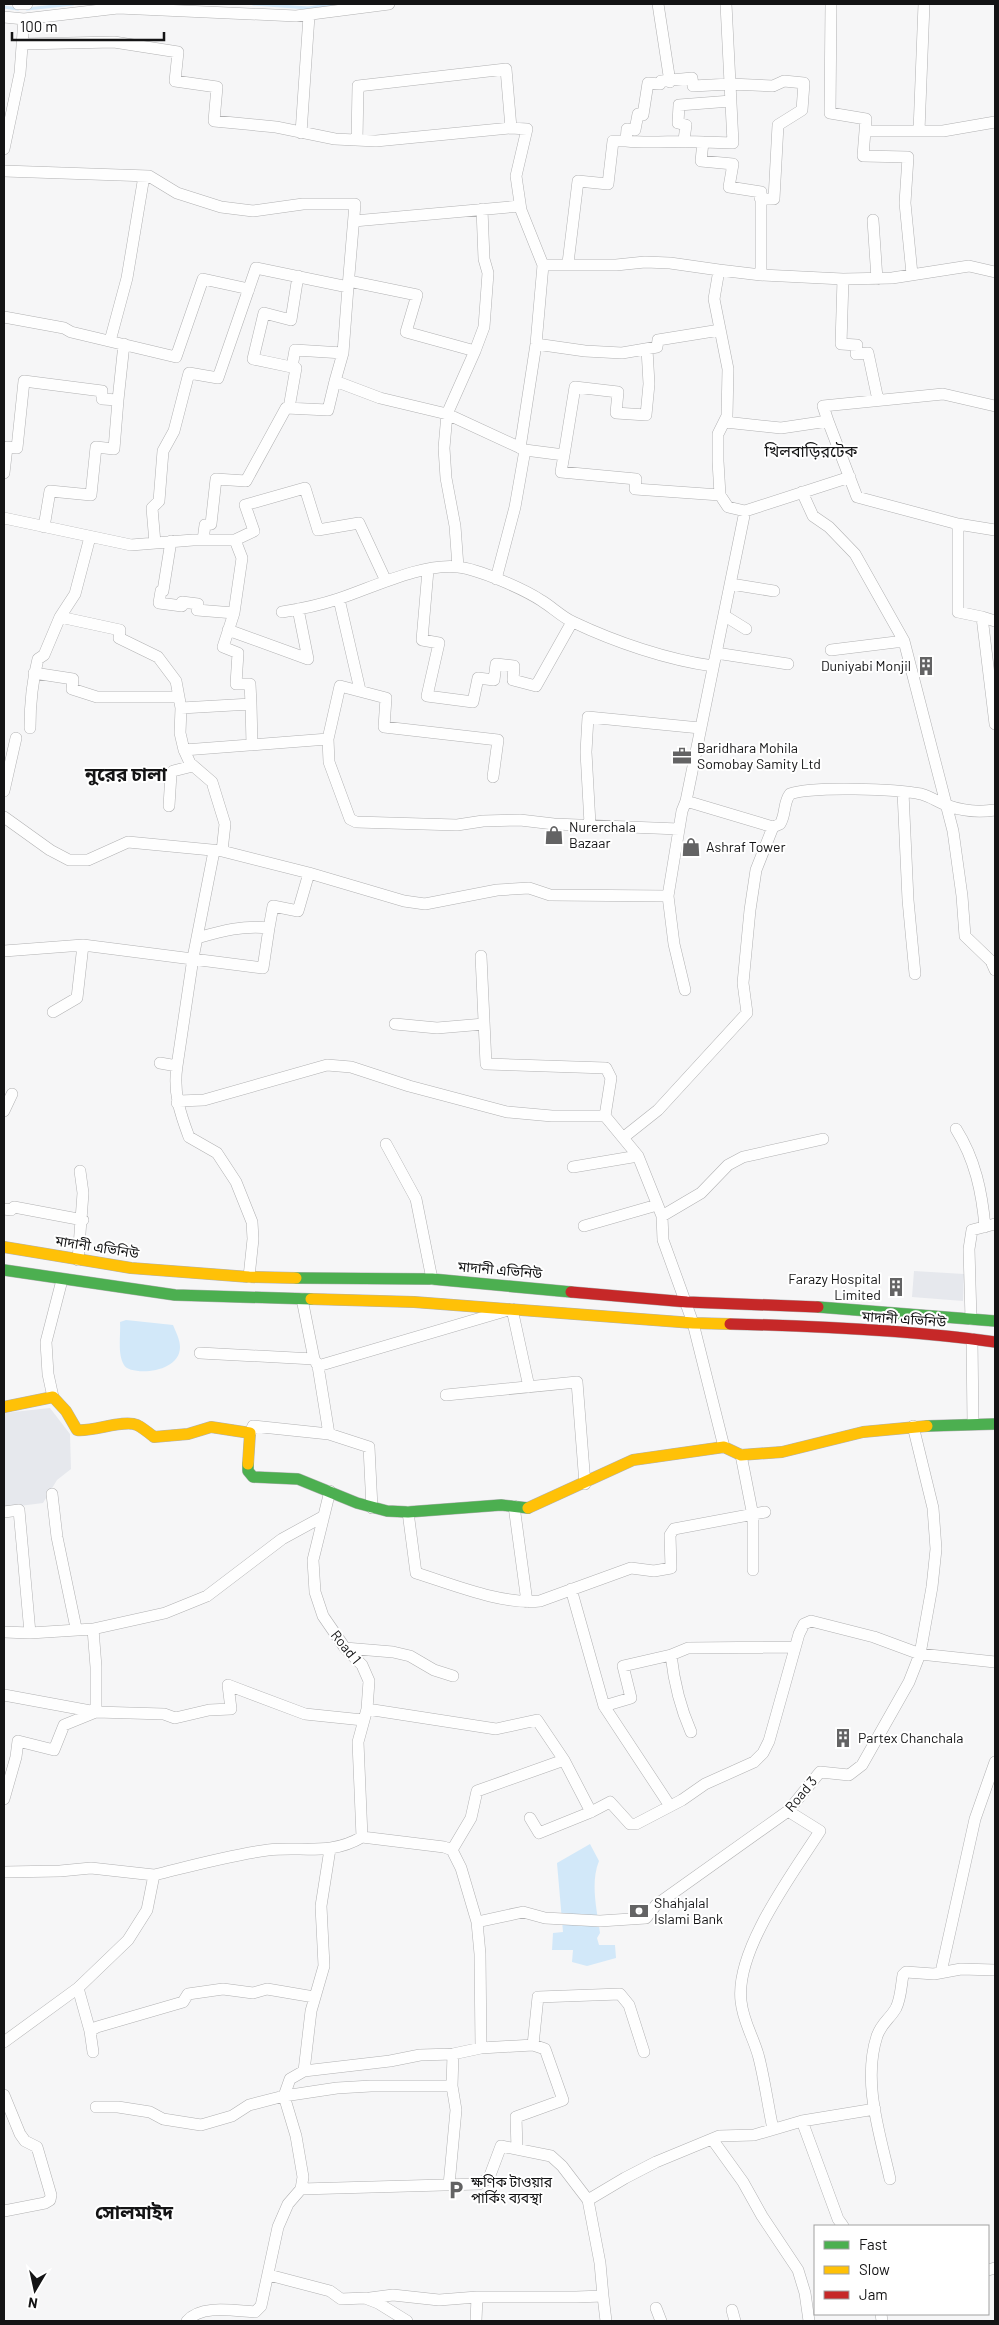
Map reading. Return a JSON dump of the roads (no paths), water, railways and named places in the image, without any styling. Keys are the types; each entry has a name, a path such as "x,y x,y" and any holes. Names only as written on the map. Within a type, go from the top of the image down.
{"main road":[{"name":"মাদানী এভিনিউ","path":"4,1247 131,1268 249,1277 432,1279 687,1302 790,1305 995,1321"},
{"name":"মাদানী এভিনিউ","path":"4,1270 174,1296 414,1302 693,1323 781,1325 995,1342"},
{"path":"4,1407 53,1397 66,1411 77,1430 87,1431 103,1426 136,1424 154,1437 188,1434 212,1427 250,1433 248,1471 253,1477 298,1479 372,1508 408,1512 501,1505 531,1508 633,1460 724,1448 741,1455 782,1452 863,1432 913,1426 995,1424"}],"street":[{"path":"18,4 27,4"},
{"path":"296,16 297,4"},
{"path":"4,17 24,19 61,10 193,7 309,16 389,4"},
{"path":"658,4 670,82"},
{"path":"568,263 578,181 608,184 613,141 648,144 684,140 733,143 726,4"},
{"path":"831,4 830,113 866,119 862,156 908,158 905,202 912,274"},
{"path":"919,131 924,4"},
{"path":"301,133 309,16"},
{"path":"4,148 20,73 24,19"},
{"path":"22,44 114,42 178,52 175,81 217,87 214,121 276,127 301,133 376,141 511,128 527,129 516,176 520,206 543,265 536,344 515,507 496,579"},
{"path":"357,140 358,86 506,69 511,128"},
{"path":"626,141 628,129 636,130 638,114 643,115 648,83 660,84 661,81 670,82 692,78 693,86 730,84 773,86 784,80 804,83 802,110 778,125 774,199 760,198"},
{"path":"684,140 686,125 678,123 679,105 731,101"},
{"path":"865,131 943,131 995,122"},
{"path":"703,142 701,161 733,164 729,187 761,192 761,275"},
{"path":"4,171 149,176 177,193 221,207 253,211 303,204 355,204 343,354 328,410 286,408 246,481 216,479 211,524 204,525 203,540"},
{"path":"110,341 127,278 144,176"},
{"path":"354,221 520,206"},
{"path":"458,567 455,526 446,478 444,448 447,414 475,352 484,327 488,273 484,259 482,209"},
{"path":"873,220 877,278"},
{"path":"543,265 568,263 670,263 761,275 843,279 892,278 969,266 995,272"},
{"path":"155,543 152,508 159,502 163,451 174,430 189,373 218,378 256,268 417,295 406,332 475,352"},
{"path":"718,270 714,299 728,369 725,422 718,434 720,495 728,507 745,511 850,477"},
{"path":"289,408 296,368 253,359 264,313 291,320 298,276"},
{"path":"4,317 64,328 71,332 176,357 202,279 249,289"},
{"path":"843,279 841,344 857,345 856,354 868,353 878,400"},
{"path":"536,344 622,354 657,347 658,340 720,330"},
{"path":"44,527 50,491 91,495 96,448 114,449 124,344"},
{"path":"647,349 649,384 646,415 616,413 618,392 575,387 561,472 636,479 635,489 720,495"},
{"path":"292,366 295,350 343,354"},
{"path":"4,473 7,447 17,448 24,381 102,391 102,399 118,400"},
{"path":"335,381 380,398 447,414 522,449 564,454"},
{"path":"995,406 943,394 823,406 857,497 958,524 995,530"},
{"path":"725,422 781,428 828,421"},
{"path":"4,518 131,545 171,541 235,540 254,530 245,505 305,488 318,530 359,523 386,581"},
{"path":"802,492 813,516 829,527 855,554 904,641 933,762 948,806 960,872 965,936 991,962 995,970"},
{"path":"685,990 674,944 668,896 679,829 725,616 745,511"},
{"path":"958,524 958,612 995,621"},
{"path":"30,728 30,703 38,659 44,654 60,617 75,594 90,537"},
{"path":"235,540 242,558 234,613 222,647 238,654 236,684 250,684 252,745"},
{"path":"171,541 163,591 160,591 159,603 182,606 182,602 198,604 197,610 234,613"},
{"path":"282,612 298,610 339,599 386,581 428,570 458,567 496,579 540,600 572,622 646,651 688,663 714,666"},
{"path":"428,570 422,640 439,643 427,696 473,702 478,678 494,680 496,664 514,666 513,680 536,686 572,622"},
{"path":"731,584 774,591"},
{"path":"339,599 360,690"},
{"path":"228,630 308,659 298,610"},
{"path":"725,616 746,629"},
{"path":"60,617 120,630 119,638 158,657 176,681 180,703 180,733 184,750 193,766 212,782 215,789 225,824 193,958 175,1087 178,1104 189,1137 217,1153 239,1189 252,1222 253,1239 249,1277"},
{"path":"982,617 995,724"},
{"path":"831,650 904,641"},
{"path":"716,653 788,664"},
{"path":"34,673 73,679 72,689 98,697 180,703 251,704"},
{"path":"493,778 498,740 384,727 386,698 340,686 328,739 329,762 350,819 356,822 457,826 483,821 520,820 554,824 679,829"},
{"path":"590,824 586,752 588,717 700,728"},
{"path":"4,791 16,738"},
{"path":"184,750 328,739"},
{"path":"169,806 171,774 173,771 193,766"},
{"path":"686,801 773,827 780,824 787,798 790,794 796,792 903,792 933,798 948,806 970,810 995,810"},
{"path":"903,792 908,900 914,974"},
{"path":"4,817 50,850 69,860 88,860 128,842 218,851 309,873 404,902 426,904 497,890 529,888 550,895 668,896"},
{"path":"624,1137 658,1110 746,1013 743,983 750,910 756,870 773,827"},
{"path":"4,951 83,945 263,968 273,906 298,911 309,873"},
{"path":"197,938 234,928 254,926 269,928"},
{"path":"53,1012 77,998 83,945"},
{"path":"481,956 486,1064 606,1068 611,1078 605,1116"},
{"path":"395,1024 437,1028 484,1024"},
{"path":"160,1063 177,1066"},
{"path":"178,1104 179,1101 204,1100 327,1065 351,1067 381,1075 409,1086 507,1112 552,1116 605,1116 638,1156 660,1211 663,1240 687,1302 724,1448"},
{"path":"4,1111 12,1094"},
{"path":"956,1129 964,1140 978,1178 990,1225 972,1230 969,1249 971,1319"},
{"path":"584,1226 660,1211 701,1193 728,1165 743,1157 823,1139"},
{"path":"386,1144 416,1199 432,1279"},
{"path":"573,1167 638,1156"},
{"path":"78,1260 83,1220 83,1193 80,1171"},
{"path":"4,1208 11,1210 14,1206 83,1220"},
{"path":"53,1397 48,1374 46,1342 62,1280"},
{"path":"302,1299 329,1434"},
{"path":"200,1353 316,1362 512,1309 529,1387"},
{"path":"972,1339 973,1424"},
{"path":"446,1395 577,1382 585,1484"},
{"path":"250,1433 254,1426 329,1434 369,1447 372,1508"},
{"name":"Road 3","path":"477,1922 523,1912 545,1918 600,1921 646,1918 656,1905 788,1811 820,1772 849,1776 862,1765 909,1682 920,1654 932,1586 936,1549 933,1508 913,1426"},
{"path":"741,1455 753,1516 753,1570"},
{"name":"Road 1","path":"330,1491 313,1560 315,1592 323,1616 344,1648 362,1665 368,1681 365,1715 358,1742 362,1837"},
{"path":"52,1494 57,1537 76,1628"},
{"path":"514,1506 527,1602"},
{"path":"4,1512 18,1510 30,1633"},
{"path":"408,1512 416,1573 493,1595 527,1602 540,1601 630,1568 654,1571 671,1568 670,1535 674,1529 753,1516 765,1512"},
{"path":"4,1632 30,1633 76,1628 93,1629 164,1613 207,1596 282,1539 324,1516"},
{"path":"571,1589 604,1706 670,1806"},
{"path":"530,1818 539,1833 591,1812 610,1802 630,1824 636,1824 705,1784 754,1762 763,1753 769,1741 795,1647 804,1624 811,1621 874,1638 920,1654 995,1662"},
{"path":"93,1629 96,1667 96,1712"},
{"path":"604,1706 631,1698 623,1666 671,1655 688,1648 795,1647"},
{"path":"344,1648 394,1652 410,1656 434,1670 454,1676"},
{"path":"671,1655 682,1712 691,1732"},
{"path":"4,1696 96,1712 145,1713 176,1718 209,1710 231,1709 228,1685 305,1714 365,1715 496,1729 537,1720 564,1760 591,1812"},
{"path":"4,1799 16,1757 18,1741 54,1750 64,1725 96,1712"},
{"path":"452,1850 471,1818 477,1791 564,1760"},
{"path":"940,1972 975,1819 995,1762"},
{"path":"773,2129 759,2057 744,2020 740,1999 745,1964 759,1928 820,1831 788,1811"},
{"path":"4,1872 60,1872 91,1868 154,1875 268,1850 330,1849 351,1844 362,1837 444,1847 452,1850 461,1868 477,1922 480,1954 481,2048"},
{"path":"304,2071 314,1997 324,1966 321,1906 330,1849"},
{"path":"4,2042 78,1988 128,1940 146,1910 154,1875"},
{"path":"890,2179 871,2082 872,2055 882,2024 897,2006 903,1975 906,1972 940,1972 976,1968 995,1970"},
{"path":"78,1988 90,2031 93,2052"},
{"path":"90,2031 97,2027 183,2002 188,1994 223,1989 252,1993 267,1989 314,1997"},
{"path":"533,2045 538,1996 620,1994 628,2005 644,2052"},
{"path":"187,2321 192,2315 211,2310 254,2312 261,2306 278,2227 288,2204 301,2189 303,2177 302,2159 284,2096 290,2080 304,2071 390,2061 420,2055 453,2054 481,2048 533,2045 545,2049 563,2100 516,2117 517,2149"},
{"path":"448,2185 456,2110 452,2086 453,2054"},
{"path":"96,2107 118,2107 150,2112 163,2119 201,2125 232,2116 249,2105 284,2096 337,2088 370,2086 452,2086"},
{"path":"4,2095 20,2134 25,2141 36,2147 50,2200 4,2212"},
{"path":"588,2200 648,2166 712,2139 734,2134 754,2135 802,2121 875,2109"},
{"path":"802,2121 843,2225"},
{"path":"712,2139 743,2182 762,2216 798,2270 805,2293 809,2321"},
{"path":"301,2189 479,2184 489,2178 501,2146 550,2156 562,2166 588,2200 600,2263 606,2321"},
{"path":"269,2275 330,2291 340,2299 393,2295 439,2300 477,2296 576,2298 603,2296"},
{"path":"476,2321 477,2296"},
{"path":"365,2298 378,2303 407,2321"},
{"path":"656,2308 661,2321"}],"water":[{"path":"126,1320 173,1325 180,1344 178,1356 172,1363 154,1370 135,1371 128,1368 124,1365 120,1350 120,1322"},
{"path":"590,1844 599,1861 595,1878 596,1906 600,1933 597,1938 599,1945 615,1945 616,1958 587,1966 572,1962 573,1950 552,1950 553,1933 563,1932 557,1863"}],"waterway":[{"path":"27,9 73,4"},
{"path":"253,4 308,8 334,4"},
{"path":"4,7 18,9"}],"place":[{"name":"Duniyabi Monjil","path":"926,666"},
{"name":"Baridhara Mohila Somobay Samity Ltd","path":"682,756"},
{"name":"Nurerchala Bazaar","path":"554,835"},
{"name":"Ashraf Tower","path":"691,847"},
{"name":"Farazy Hospital Limited","path":"896,1287"},
{"name":"Partex Chanchala","path":"843,1738"},
{"name":"Shahjalal Islami Bank","path":"639,1911"},
{"name":"ক্ষণিক টাওয়ার পার্কিং ব্যবস্থা","path":"456,2190"}],"district":[{"name":"খিলবাড়িরটেক","path":"811,451"},
{"name":"নুরের চালা","path":"126,774"},
{"name":"সোলমাইদ","path":"134,2212"}]}
